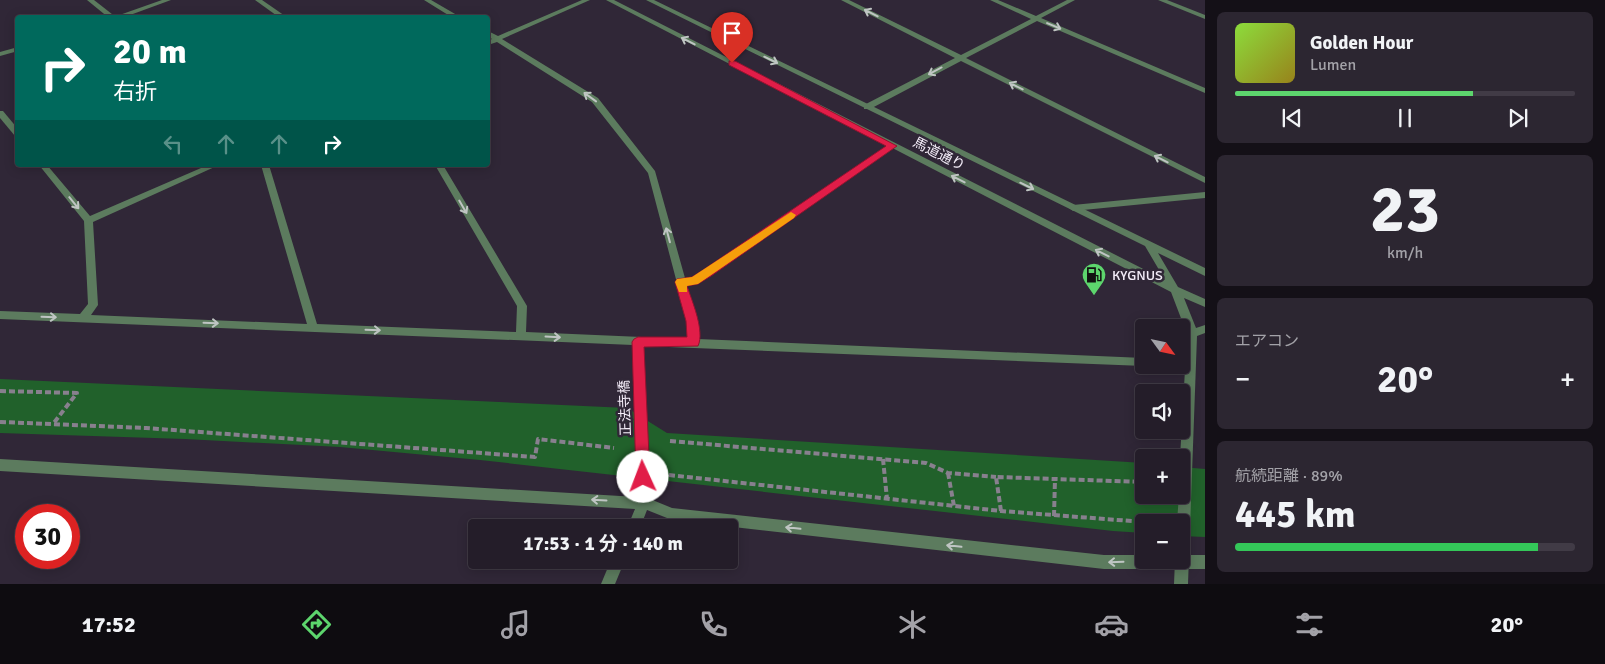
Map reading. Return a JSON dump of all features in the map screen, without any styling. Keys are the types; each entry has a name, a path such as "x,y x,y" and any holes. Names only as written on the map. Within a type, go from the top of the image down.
{"street":[{"path":"90,0 110,15"},
{"path":"123,15 168,0"},
{"path":"258,0 280,15"},
{"path":"427,0 454,15"},
{"path":"490,42 587,0"},
{"name":"馬道通り","path":"609,0 1177,291 1205,303"},
{"name":"馬道通り","path":"649,0 1205,272"},
{"path":"844,0 1205,180"},
{"path":"993,0 1205,91"},
{"path":"867,107 1072,0"},
{"path":"1160,0 1205,17"},
{"path":"490,34 594,100 652,173 692,321 694,342"},
{"path":"0,54 15,50"},
{"path":"0,113 15,130"},
{"path":"681,282 694,281 707,273 893,146"},
{"path":"45,167 88,220 93,305 84,318"},
{"path":"88,220 210,167"},
{"path":"266,167 313,327"},
{"path":"440,167 522,306 522,335"},
{"path":"1073,208 1205,195"},
{"path":"1149,246 1177,291 1186,311 1192,334 1190,343"},
{"path":"0,315 1135,362"},
{"path":"1192,334 1205,329"},
{"name":"正法寺橋","path":"638,342 644,503"},
{"path":"1183,514 1185,374"},
{"path":"0,465 644,503 672,514 1084,560 1135,562"},
{"path":"636,519 644,503"},
{"path":"1190,562 1205,562"},
{"path":"608,584 614,569"},
{"path":"1181,584 1182,569"}],"path":[{"path":"0,390 77,394 52,424"},
{"path":"0,422 146,428 535,457 538,438 883,459 926,463 948,473 996,477 1135,482"},
{"path":"883,459 887,499"},
{"path":"643,472 1001,511 1135,521"},
{"path":"948,473 954,506"},
{"path":"996,477 1001,511"},
{"path":"1054,516 1055,479"}],"green space":[{"path":"0,379 627,408 667,433 1135,462 1135,504 1190,504 1190,468 1205,469 1205,537 1190,536 1190,514 1135,514 1135,532 1113,531 480,460 340,447 185,439 0,433"}],"slow traffic":[{"path":"683,289 681,282 694,281 791,215"}],"place":[{"name":"KYGNUS","path":"1094,296"}],"route":[{"path":"643,477 638,342 694,342 692,321 681,282 694,281 707,273 893,146 732,63"}]}
